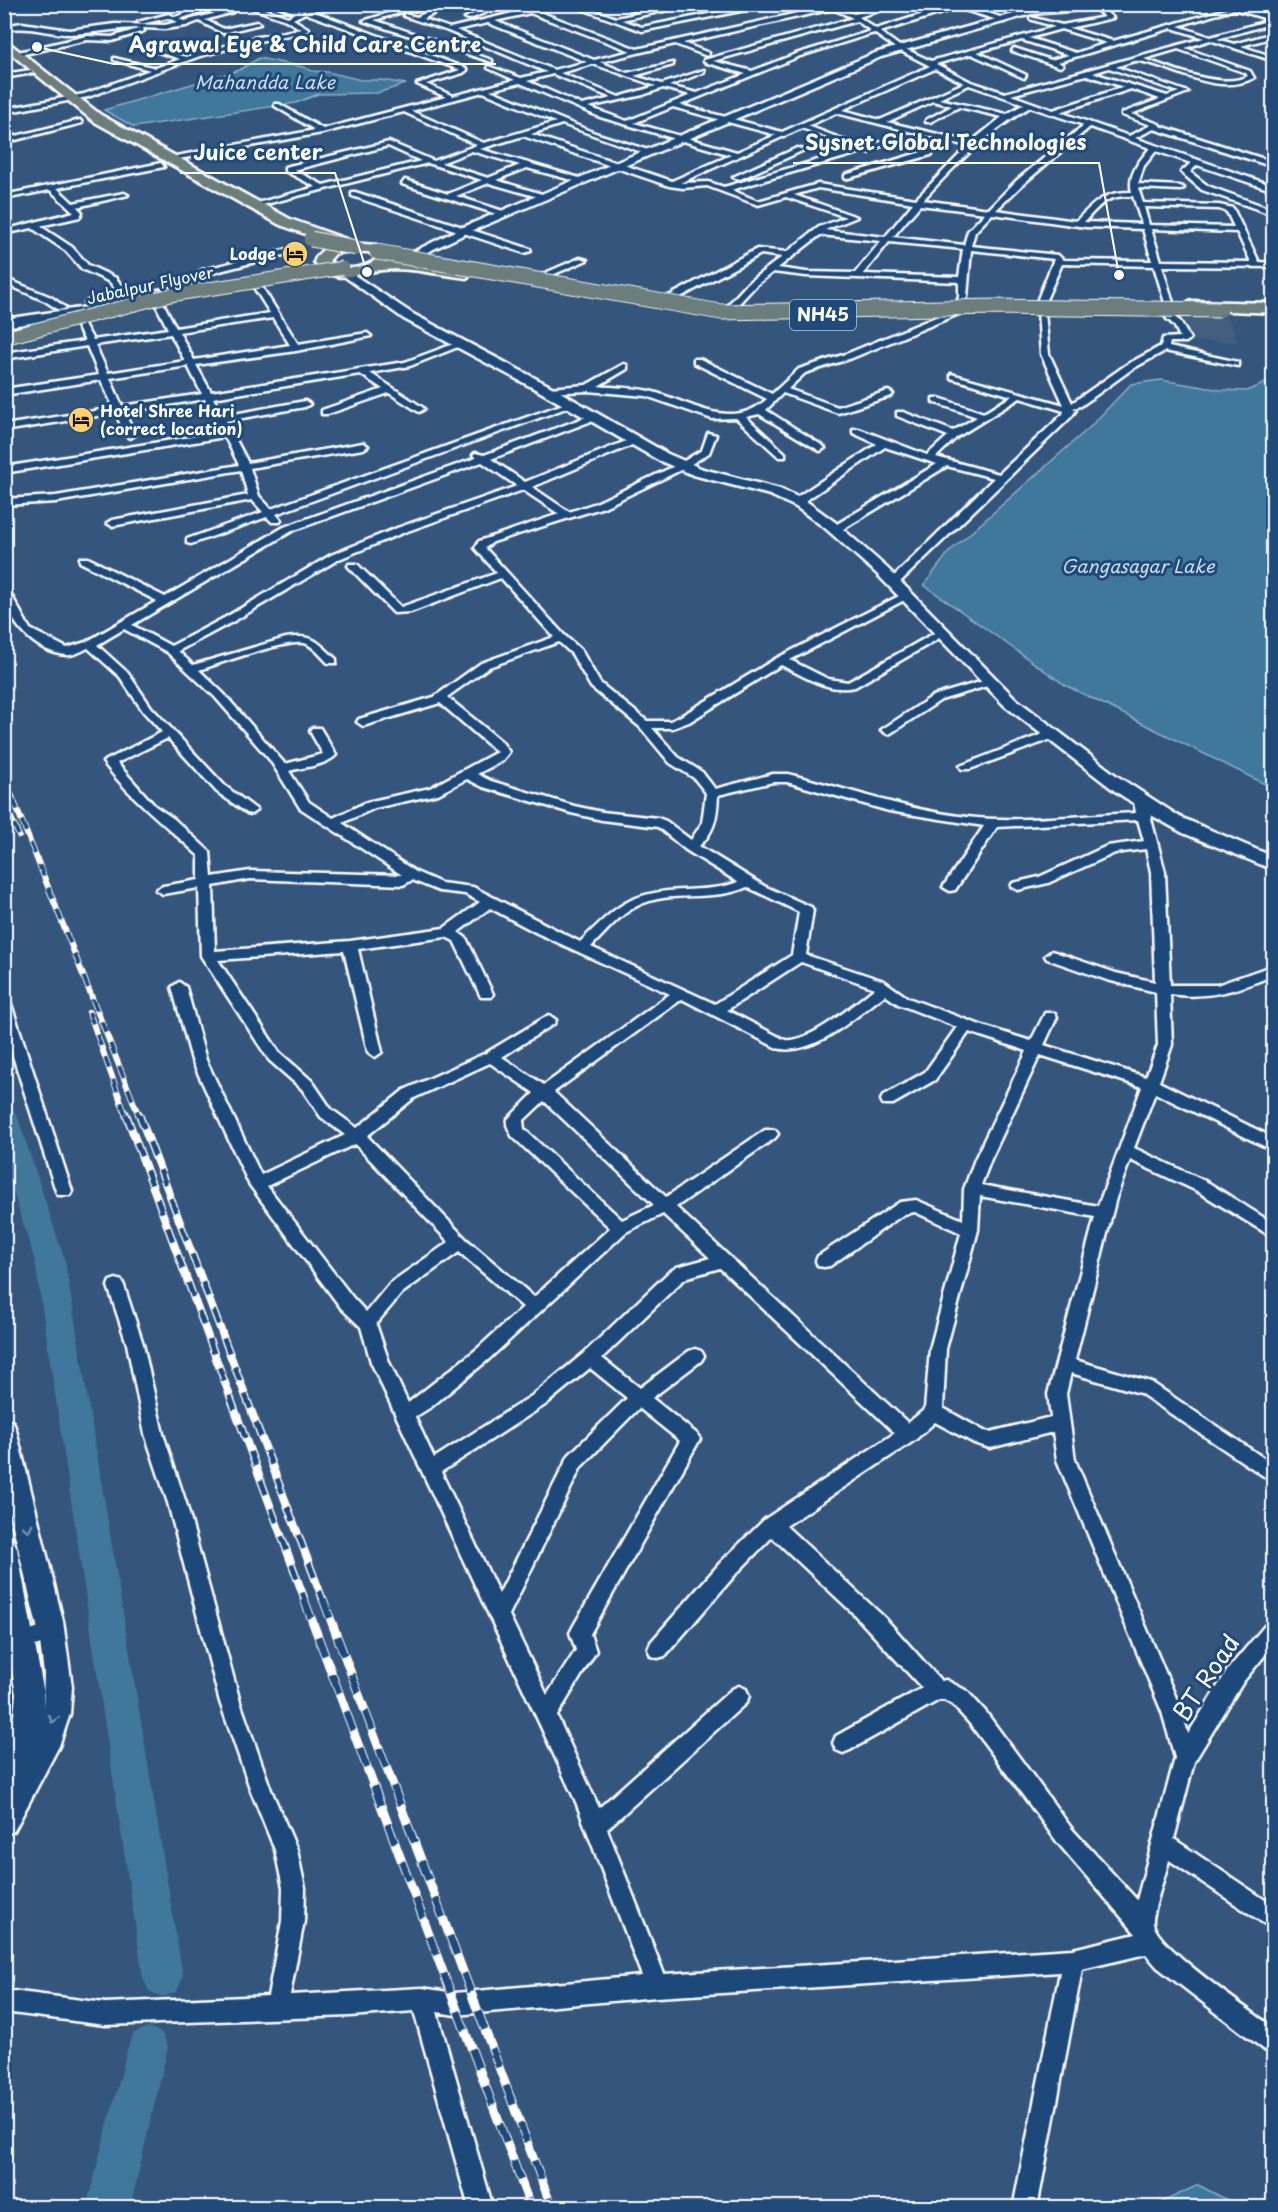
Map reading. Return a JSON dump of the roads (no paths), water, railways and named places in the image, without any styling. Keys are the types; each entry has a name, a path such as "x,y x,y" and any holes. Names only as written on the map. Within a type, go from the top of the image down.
{"highway":[{"path":"8,51 63,98"},
{"path":"8,51 83,118 298,229 356,248 377,258 363,270 333,265 309,248 257,222 166,162"},
{"path":"83,118 145,148 283,226 311,239 356,248"},
{"path":"311,239 333,265"},
{"path":"333,265 337,249 356,248"},
{"name":"NH45","path":"377,258 416,258 668,300 730,308 959,308 1271,313"},
{"name":"NH45","path":"377,258 414,267 705,314 767,317 959,308"},
{"path":"416,258 722,312 985,307 1220,310 1271,313"}],"main road":[{"name":"Jabalpur Flyover","path":"4,338 149,300 304,275 333,265"}],"street":[{"path":"4,104 91,94 186,59 253,40 309,29 243,4"},
{"path":"276,4 346,26 463,69 461,72 420,84 451,98"},
{"path":"288,20 302,12 334,4"},
{"path":"406,4 432,13"},
{"path":"447,29 502,4"},
{"path":"447,29 560,4"},
{"path":"571,4 642,30 767,5 777,8"},
{"path":"621,4 647,13"},
{"path":"614,20 693,4"},
{"path":"826,4 856,17 899,48 931,66 969,83 1274,189"},
{"path":"4,197 322,130 675,42 848,4"},
{"path":"751,73 706,61 896,4"},
{"path":"978,12 1005,4"},
{"path":"1029,4 1036,15 1062,27 1112,43"},
{"path":"416,258 465,230 899,48 1004,20 1096,7 1156,4"},
{"path":"1221,4 1274,20"},
{"path":"8,51 87,38 112,39 151,28 186,24 230,12 217,5 175,18 158,17 129,26"},
{"path":"417,19 450,5 460,8"},
{"path":"628,123 751,73 822,48 961,5 1004,20"},
{"path":"672,184 931,66 1062,27 1110,18 1096,7"},
{"path":"346,26 415,8"},
{"path":"1026,64 1074,54 1232,8"},
{"path":"469,11 478,14"},
{"path":"531,11 638,51"},
{"path":"786,11 796,15"},
{"path":"406,15 447,29 619,99"},
{"path":"175,18 186,24"},
{"path":"201,20 221,31 258,24"},
{"path":"367,20 490,64 581,107 738,155"},
{"path":"1002,96 1274,20"},
{"path":"489,21 627,75 697,95"},
{"path":"752,24 771,31"},
{"path":"4,28 22,25 69,32 129,26 151,28"},
{"path":"1172,26 1274,59"},
{"path":"231,30 253,40"},
{"path":"780,34 800,41"},
{"path":"1234,46 1274,35"},
{"path":"1023,38 1074,54"},
{"path":"675,42 707,54"},
{"path":"811,44 822,48"},
{"path":"1135,58 1206,80 1242,82 1252,77 1248,72 1177,47"},
{"path":"151,48 186,59"},
{"path":"650,48 676,57"},
{"path":"973,52 1024,76"},
{"path":"1013,53 1024,53 1168,99"},
{"path":"991,61 1002,58"},
{"path":"116,59 156,70"},
{"path":"627,75 671,64"},
{"path":"1107,65 1185,92 1124,114 1156,124 1155,127"},
{"path":"1008,68 1017,66"},
{"path":"581,107 663,86 702,71"},
{"path":"4,76 31,72"},
{"path":"881,122 969,83"},
{"path":"1051,113 1132,87"},
{"path":"483,90 562,122 650,152"},
{"path":"4,111 63,98"},
{"path":"932,99 1009,117"},
{"path":"278,105 322,130"},
{"path":"673,105 783,135"},
{"path":"928,121 958,105"},
{"path":"857,276 918,202 974,145 1028,105"},
{"path":"404,110 484,146"},
{"path":"836,111 974,145"},
{"path":"4,141 83,118"},
{"path":"254,205 431,162 562,122"},
{"path":"549,391 588,388 647,393 706,415 739,417 760,410 807,369 849,356 959,308 965,290 963,280 967,248 972,231 1018,183 1088,125"},
{"path":"802,126 873,154"},
{"path":"1129,140 1155,127 1274,165"},
{"path":"642,134 652,130"},
{"path":"522,133 586,157 683,186 708,184 737,177 800,150"},
{"path":"848,177 928,153 946,138"},
{"path":"586,157 631,139"},
{"path":"769,141 779,144"},
{"path":"723,190 893,141"},
{"path":"321,187 288,169 385,144 431,162 542,197"},
{"path":"789,147 831,159"},
{"path":"954,376 1070,408 1129,367 1164,348 1166,340 1186,339 1179,325 1170,318 1171,310 1135,190 1134,181 1147,156 1155,148"},
{"path":"472,149 580,181"},
{"path":"1229,159 1240,155"},
{"path":"883,159 893,164"},
{"path":"1196,162 1185,172 1198,180 1204,188 1274,213"},
{"path":"1208,166 1219,163"},
{"path":"448,196 527,165"},
{"path":"872,180 880,174 880,168"},
{"path":"405,182 503,214"},
{"path":"708,184 758,203 818,186 1078,224 1240,230"},
{"path":"855,192 863,186"},
{"path":"4,187 19,194"},
{"path":"4,232 77,215 78,212 51,187"},
{"path":"1078,224 1105,196 1135,190 1180,188"},
{"path":"355,194 527,250"},
{"path":"71,206 124,195"},
{"path":"730,308 748,287 818,232 853,216 787,195"},
{"path":"1141,205 1225,208 1232,212 1256,265"},
{"path":"33,225 69,249 85,267 113,280 126,298"},
{"path":"818,232 1053,256 1059,259 1059,262"},
{"path":"195,288 196,278 205,272 292,250"},
{"path":"668,300 760,251 788,255"},
{"path":"540,277 583,260"},
{"path":"1059,262 1274,265"},
{"path":"894,582 1068,415 1070,408 1045,354 1040,309 1059,262"},
{"path":"4,317 257,286 333,265"},
{"path":"4,323 126,298 156,297 195,288 333,265 373,295 459,345 549,391 634,441 682,466 710,478 767,491 798,501 836,529 894,582 1006,698 1143,809 1274,864"},
{"path":"771,269 806,274 963,280"},
{"path":"4,280 48,298 67,310 90,343 130,435"},
{"path":"257,286 296,348"},
{"path":"156,297 245,467 254,497 269,514 288,529"},
{"path":"4,356 277,315"},
{"path":"4,392 191,365 367,336"},
{"path":"4,428 407,364 459,345"},
{"path":"1164,348 1235,364"},
{"path":"697,361 773,398"},
{"path":"588,388 624,367"},
{"path":"363,372 419,409"},
{"path":"325,412 390,390"},
{"path":"782,390 838,410 888,394"},
{"path":"928,459 954,435 1019,395"},
{"path":"936,400 984,416"},
{"path":"220,419 305,404"},
{"path":"191,541 572,404"},
{"path":"760,410 820,448"},
{"path":"900,414 954,435"},
{"path":"4,591 26,631 49,645 67,652 90,644 288,529 400,490 594,417"},
{"path":"739,417 782,455"},
{"path":"856,430 883,444 928,459 1001,477"},
{"path":"4,470 228,434"},
{"path":"691,847 707,831 712,793 698,775 675,760 651,736 644,725 595,685 577,652 561,638 480,548 483,543 600,505 682,466 706,450 711,435"},
{"path":"171,650 230,620 330,559 401,530 525,486 634,441"},
{"path":"463,444 567,515"},
{"path":"798,501 883,444"},
{"path":"4,512 19,506 56,499 363,446"},
{"path":"836,529 944,464"},
{"path":"112,523 254,497"},
{"path":"4,502 19,506 62,509"},
{"path":"84,560 165,601"},
{"path":"353,566 393,609 402,611 503,574"},
{"path":"644,725 673,724 685,719 781,660 907,596"},
{"path":"124,625 171,650 219,695 274,758 304,805 390,859 411,875 439,887 468,890 582,948 681,993 782,1044 794,1046 837,1022 885,988"},
{"path":"781,660 832,685 851,685 942,633"},
{"path":"441,699 445,691 485,665 561,638"},
{"path":"191,669 273,644 299,639 308,640 332,661"},
{"path":"90,644 124,675 147,709 221,789 251,810"},
{"path":"887,730 938,698 990,682"},
{"path":"363,722 441,699"},
{"path":"332,823 371,805 434,791 498,758 503,752 497,744 441,699"},
{"path":"281,769 324,759 330,755 316,731"},
{"path":"170,733 109,762 151,809 170,822 205,855 208,956 274,1056 308,1085 326,1113 357,1136 460,1243 535,1307"},
{"path":"966,766 1053,734"},
{"path":"468,774 493,786 571,809 602,816 654,821 662,824 691,847 748,882 806,910 799,957 716,1010"},
{"path":"712,793 773,778 788,778 889,807 949,819 993,823 1143,809"},
{"path":"1143,809 1158,872 1165,1045 1104,1213 1057,1394 1066,1461 1172,1712 1185,1758 1162,1843 1146,1932"},
{"path":"950,886 993,823"},
{"path":"1018,886 1051,876 1112,849 1152,844"},
{"path":"163,890 250,875 403,881 411,875"},
{"path":"582,948 633,902 649,897 689,895 740,886 748,882"},
{"path":"208,956 350,945 448,932 489,902"},
{"path":"448,932 459,938 486,994"},
{"path":"350,945 375,1052"},
{"path":"1052,956 1098,973 1185,992 1218,990 1274,970"},
{"path":"799,957 885,988 903,1001 966,1025 1150,1084 1274,1145"},
{"path":"179,987 199,1060 257,1184 347,1303 368,1323 380,1362 596,1826 657,1986"},
{"path":"620,1228 517,1132 516,1119 544,1092 681,993"},
{"path":"4,1004 64,1191"},
{"path":"658,1649 772,1525 909,1435 934,1412 938,1349 970,1230 972,1189 983,1159 1050,1017"},
{"path":"257,1184 357,1136 409,1094 491,1056 549,1020"},
{"path":"888,1100 930,1076 966,1025"},
{"path":"491,1056 544,1092 909,1435"},
{"path":"405,1414 425,1402 535,1307 620,1228 665,1206 770,1134"},
{"path":"1126,1151 1203,1187 1274,1232"},
{"path":"972,1189 1104,1213"},
{"path":"824,1261 900,1208 909,1205 970,1230"},
{"path":"368,1323 375,1308 404,1282 460,1243"},
{"path":"431,1469 539,1400 590,1358 675,1277 683,1272 722,1261"},
{"path":"116,1286 135,1344 154,1434 177,1503 230,1702 288,1859 294,1888 293,1921 277,2007"},
{"path":"499,1614 575,1461 639,1398 695,1356"},
{"path":"546,1715 586,1651 580,1633 691,1439 590,1358"},
{"path":"1065,1364 1144,1387 1274,1475"},
{"path":"934,1412 980,1438 990,1440 1061,1422"},
{"path":"4,1430 52,1631 57,1665 58,1701 47,1738 4,1821"},
{"path":"772,1525 856,1600 904,1650 937,1691"},
{"path":"4,1548 9,1564 12,1646 30,1694 28,1718 4,1767"},
{"name":"BT Road","path":"1185,1758 1236,1675 1274,1629"},
{"path":"12,1646 52,1631"},
{"path":"843,1743 937,1691 946,1690 960,1698 978,1718 1065,1836 1146,1932 1165,1959 1274,2043"},
{"path":"596,1826 739,1696"},
{"path":"1162,1843 1274,1919"},
{"path":"4,2001 105,2014 350,2005 422,1999 455,2004 657,1986 1073,1960 1146,1932"},
{"path":"1026,2208 1073,1960"},
{"path":"422,1999 481,2208"}],"water":[{"name":"Mahandda Lake","path":"259,58 361,80 406,84 377,93 318,94 296,103 134,127 104,110 239,70"},
{"name":"Gangasagar Lake","path":"1161,380 1221,390 1247,391 1270,381 1273,383 1273,788 1065,685 924,585 949,552 1090,427 1131,384"},
{"path":"1198,2185 1241,2207 1152,2207"}],"waterway":[{"path":"4,1118 50,1261 163,1977"},
{"path":"108,2208 148,2047"}],"railway":[{"path":"4,776 139,1116"},
{"path":"4,802 19,836"},
{"path":"89,1012 126,1116"},
{"path":"126,1114 305,1600"},
{"path":"139,1114 323,1600"},
{"path":"304,1599 531,2208"},
{"path":"323,1599 552,2208"}],"place":[{"name":"Agrawal Eye & Child Care Centre","path":"37,47"},
{"name":"Lodge","path":"295,254"},
{"name":"Juice center","path":"367,272"},
{"name":"Sysnet Global Technologies","path":"1119,275"},
{"name":"Hotel Shree Hari (correct location)","path":"81,420"}]}
